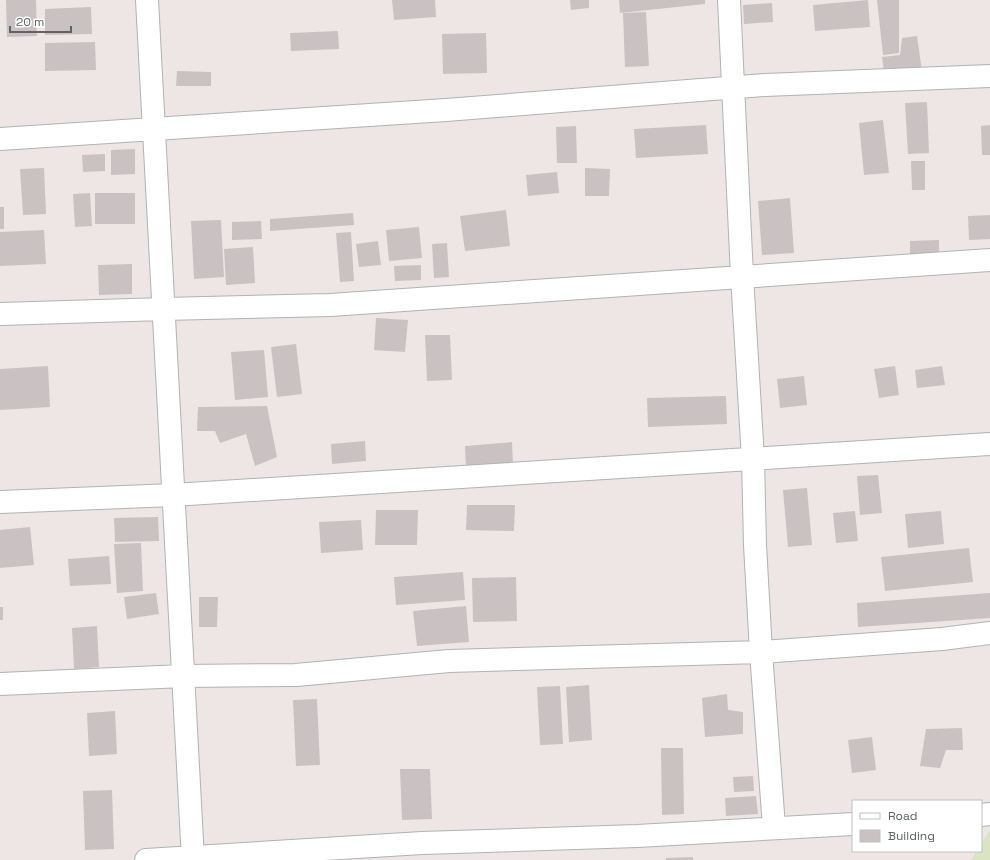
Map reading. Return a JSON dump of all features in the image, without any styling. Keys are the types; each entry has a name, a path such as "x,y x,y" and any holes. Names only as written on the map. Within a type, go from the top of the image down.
{"street":[{"path":"147,0 193,858"},
{"path":"729,0 742,276 753,458 755,545 774,827"},
{"path":"0,139 446,110 734,87 990,76"},
{"path":"0,314 164,308 330,305 990,260"},
{"path":"0,502 173,495 990,444"},
{"path":"0,684 183,676 296,675 449,661 762,652 942,639 990,633"},
{"path":"146,860 422,843 637,836 774,827 800,828 852,824"}],"green space":[{"path":"990,830 990,860 971,860 976,852 982,852 982,842"}],"building":[{"path":"6,0 36,0 37,36 7,37"},
{"path":"392,0 435,0 436,17 394,20"},
{"path":"570,0 589,0 589,8 571,10"},
{"path":"619,0 705,0 705,4 620,13"},
{"path":"868,0 870,27 815,31 813,5"},
{"path":"877,0 899,0 899,53 883,55"},
{"path":"772,3 773,22 744,24 743,5"},
{"path":"91,7 92,34 45,35 45,9"},
{"path":"646,12 649,66 625,67 623,13"},
{"path":"338,31 339,49 291,51 290,33"},
{"path":"486,33 487,73 443,74 442,34"},
{"path":"917,36 922,71 884,73 882,57 900,55 902,38"},
{"path":"95,42 96,70 45,71 45,43"},
{"path":"177,71 211,72 211,86 176,86"},
{"path":"927,102 929,153 908,154 905,103"},
{"path":"883,120 889,173 864,175 859,123"},
{"path":"706,125 708,154 636,158 634,129"},
{"path":"990,125 990,155 982,155 981,126"},
{"path":"576,126 577,163 557,163 556,127"},
{"path":"135,149 135,174 111,175 111,150"},
{"path":"105,154 105,171 83,172 82,155"},
{"path":"911,161 925,161 925,190 912,190"},
{"path":"44,168 46,214 23,215 20,169"},
{"path":"585,168 610,169 609,196 585,196"},
{"path":"557,172 559,193 528,196 526,175"},
{"path":"90,193 92,226 75,227 73,194"},
{"path":"95,193 135,193 135,224 95,224"},
{"path":"790,198 794,253 762,255 758,201"},
{"path":"0,207 4,207 4,229 0,229"},
{"path":"506,210 510,246 465,251 460,216"},
{"path":"353,213 354,225 270,231 270,219"},
{"path":"990,215 990,239 969,240 968,216"},
{"path":"221,220 224,277 194,279 191,221"},
{"path":"261,221 262,239 232,240 232,222"},
{"path":"419,227 422,258 389,261 386,230"},
{"path":"44,230 46,264 0,266 0,232"},
{"path":"351,232 354,281 340,282 336,233"},
{"path":"939,240 939,255 910,256 910,241"},
{"path":"378,241 381,265 359,267 356,244"},
{"path":"447,243 449,277 434,278 432,244"},
{"path":"253,247 255,283 226,285 224,249"},
{"path":"132,264 132,294 99,295 98,265"},
{"path":"421,265 421,280 395,281 394,266"},
{"path":"376,318 408,320 405,352 374,350"},
{"path":"425,335 450,335 452,380 427,381"},
{"path":"296,344 302,394 277,397 271,347"},
{"path":"264,350 268,397 235,400 231,352"},
{"path":"48,366 50,407 0,410 0,369"},
{"path":"895,366 899,395 879,398 874,369"},
{"path":"942,366 945,385 917,388 915,370"},
{"path":"804,376 807,405 780,408 777,379"},
{"path":"726,396 727,424 648,427 647,398"},
{"path":"267,406 277,457 255,466 246,434 220,443 215,431 197,431 198,407"},
{"path":"365,441 366,461 332,464 331,444"},
{"path":"512,442 513,464 466,468 465,446"},
{"path":"878,475 882,513 860,515 857,476"},
{"path":"807,488 812,545 788,547 783,490"},
{"path":"467,505 515,505 514,531 466,530"},
{"path":"376,510 418,510 417,545 375,545"},
{"path":"855,511 858,541 836,543 833,513"},
{"path":"941,511 944,544 908,548 905,514"},
{"path":"158,517 159,541 115,542 114,518"},
{"path":"361,520 363,550 321,553 319,522"},
{"path":"30,527 34,565 0,568 0,530"},
{"path":"141,543 143,591 117,593 114,544"},
{"path":"969,548 973,582 885,591 881,557"},
{"path":"109,556 111,584 70,586 68,559"},
{"path":"463,572 465,600 396,605 394,577"},
{"path":"516,577 517,621 473,622 472,578"},
{"path":"156,593 159,614 127,619 124,597"},
{"path":"990,593 990,618 858,627 857,603"},
{"path":"199,597 218,597 217,627 199,627"},
{"path":"466,606 469,642 417,646 413,611"},
{"path":"0,607 3,607 3,620 0,620"},
{"path":"97,626 99,667 74,669 72,628"},
{"path":"589,685 592,740 569,742 566,687"},
{"path":"560,686 563,744 540,745 537,687"},
{"path":"727,694 728,710 743,712 743,734 705,737 702,698"},
{"path":"317,699 320,765 296,766 293,700"},
{"path":"115,711 117,754 89,756 87,713"},
{"path":"962,728 963,750 946,750 940,768 920,766 926,729"},
{"path":"872,737 876,770 852,773 848,740"},
{"path":"661,748 683,748 684,814 662,815"},
{"path":"400,769 430,769 432,819 402,820"},
{"path":"753,776 754,791 734,792 733,777"},
{"path":"112,790 114,849 85,850 83,791"},
{"path":"756,796 758,814 726,816 725,798"},
{"path":"693,857 693,860 666,860 666,858"}]}
